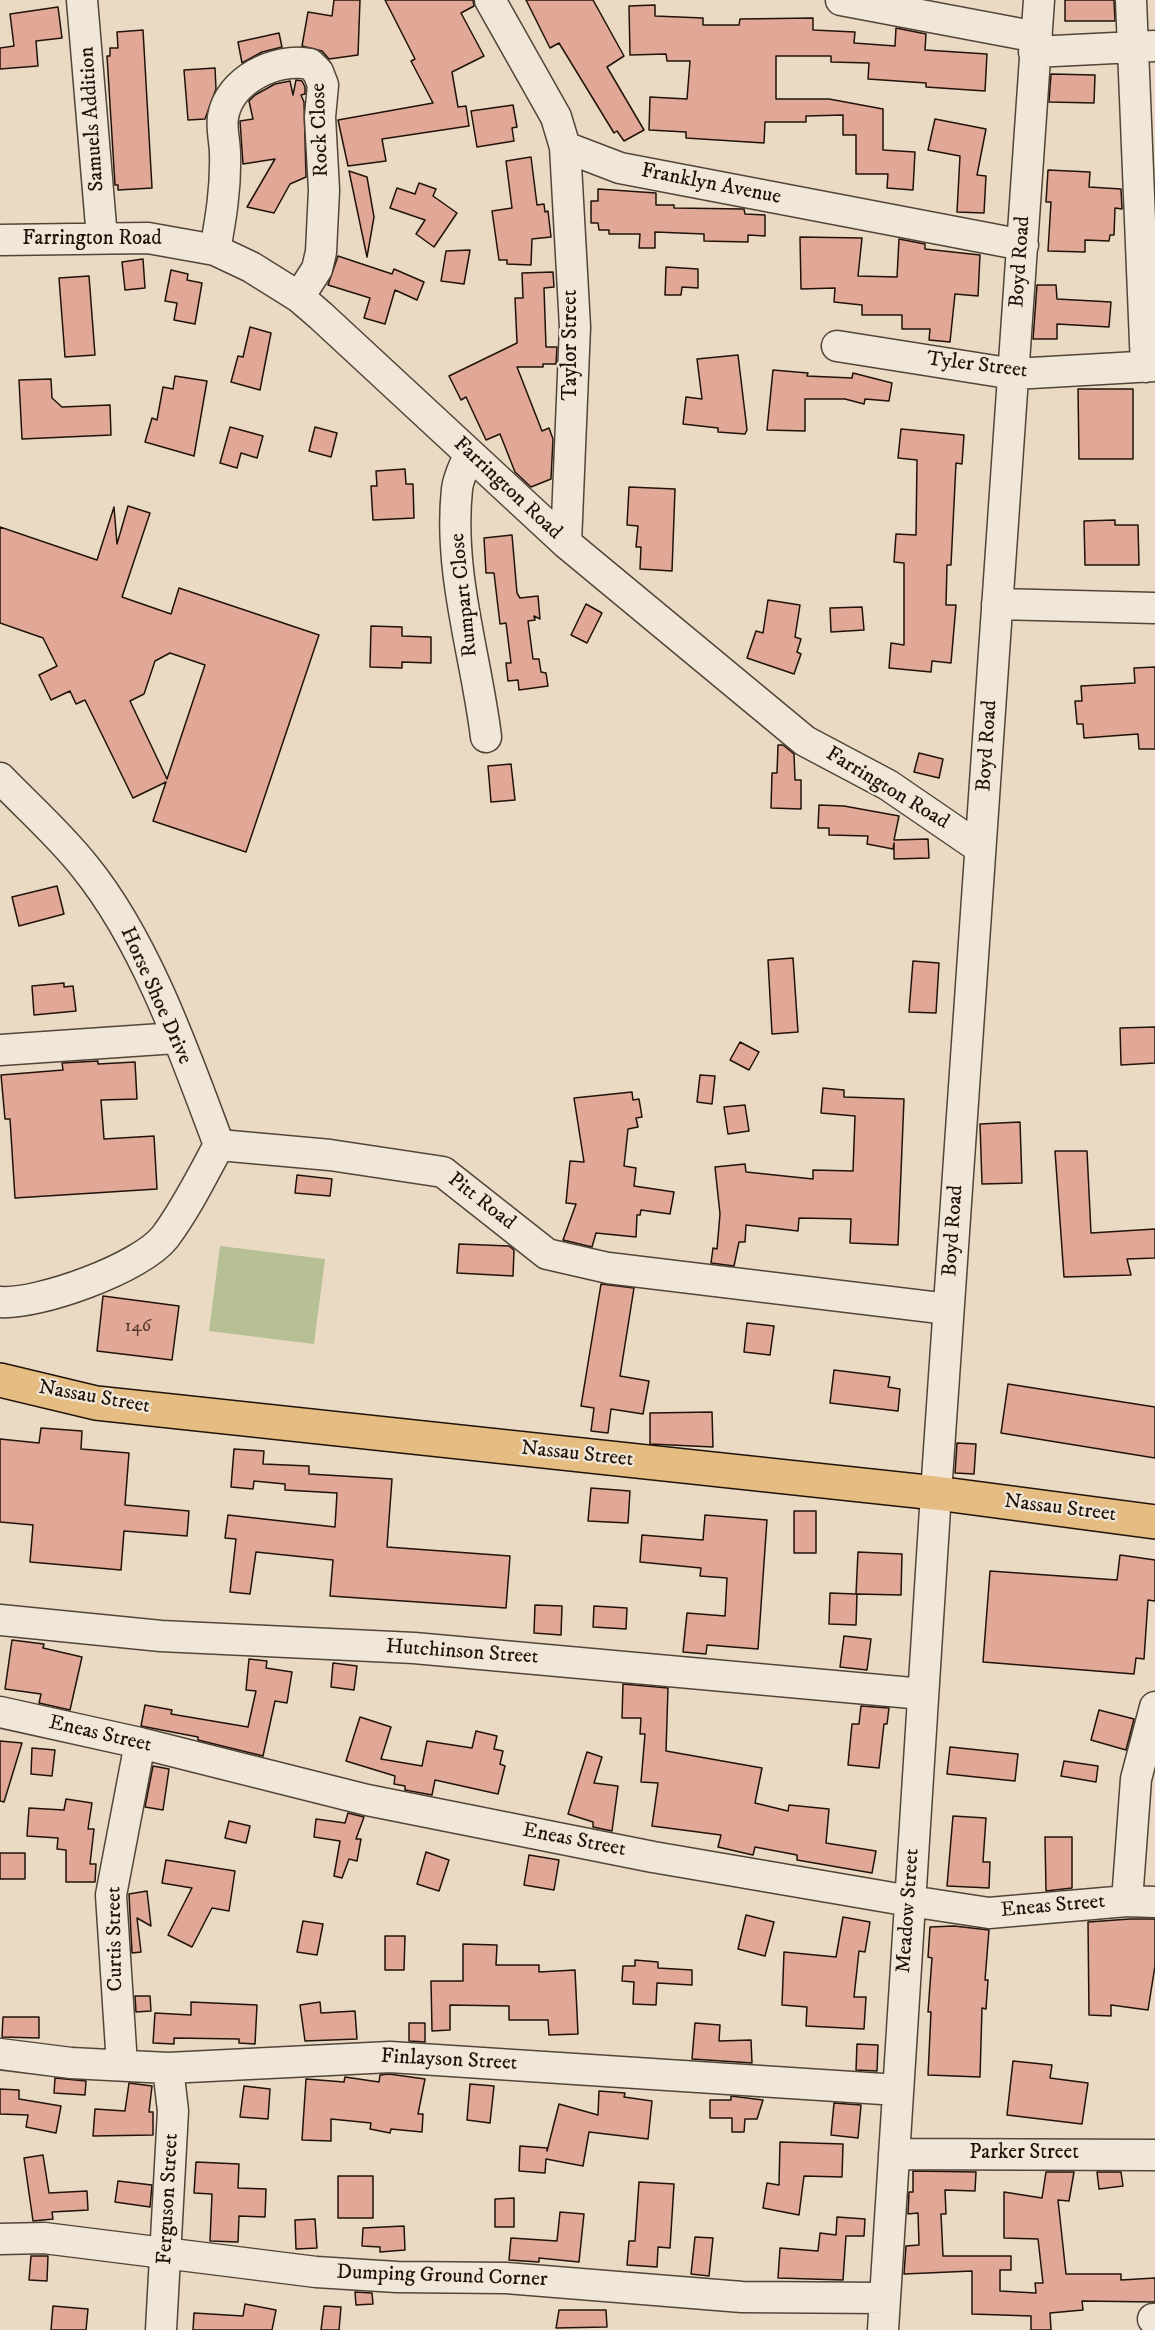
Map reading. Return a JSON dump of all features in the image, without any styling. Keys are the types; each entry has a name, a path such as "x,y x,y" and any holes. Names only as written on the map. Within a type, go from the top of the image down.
{"main road":[{"name":"Nassau Street","path":"0,1380 96,1403 936,1493 1155,1522"}],"street":[{"name":"Samuels Addition","path":"82,0 102,238"},
{"path":"490,0 556,117 565,147"},
{"path":"841,0 1036,44 1144,47"},
{"name":"Boyd Road","path":"936,1493 1040,0"},
{"path":"1131,0 1144,47 1150,367"},
{"name":"Rock Close","path":"215,250 224,204 225,153 222,118 231,96 245,81 267,70 282,65 310,64 318,72 323,85 320,117 324,190 321,252 317,269 299,297"},
{"name":"Franklyn Avenue","path":"565,147 620,168 1023,245"},
{"name":"Taylor Street","path":"565,147 575,327 566,543"},
{"name":"Farrington Road","path":"0,240 157,238 215,250 251,267 299,297 566,543 805,741 888,785 980,848"},
{"name":"Tyler Street","path":"837,346 1014,374 1150,367"},
{"name":"Rumpart Close","path":"469,454 457,488 457,542 466,633 486,737"},
{"path":"998,604 1155,608"},
{"name":"Horse Shoe Drive","path":"0,778 85,867 131,935 219,1145"},
{"path":"0,1050 176,1038"},
{"path":"0,1302 11,1303 73,1288 134,1262 164,1239 219,1145"},
{"name":"Pitt Road","path":"219,1145 330,1155 443,1172 547,1254 608,1268 948,1309"},
{"name":"Meadow Street","path":"883,2330 936,1493"},
{"name":"Hutchinson Street","path":"0,1620 161,1636 425,1649 923,1694"},
{"path":"1141,1901 1136,1779 1155,1707"},
{"name":"Eneas Street","path":"0,1712 140,1743 367,1800 653,1857 910,1901 989,1913 1141,1901"},
{"name":"Curtis Street","path":"122,2065 111,1895 140,1743"},
{"name":"Finlayson Street","path":"0,2054 71,2063 168,2068 390,2057 898,2090"},
{"name":"Ferguson Street","path":"160,2330 167,2253 173,2111 168,2068"},
{"name":"Parker Street","path":"894,2154 1155,2155"},
{"name":"Dumping Ground Corner","path":"0,2238 44,2238 328,2273 506,2278 742,2296 885,2298"}],"green space":[{"path":"220,1246 325,1259 314,1344 209,1331"}],"building":[{"path":"334,0 360,0 358,55 329,59 322,51 302,46 308,12 332,16"},
{"path":"385,0 473,0 474,6 461,13 484,56 452,72 458,107 466,106 469,126 382,139 386,161 348,166 338,120 433,103 411,61 415,59"},
{"path":"526,0 593,0 624,56 607,67 644,130 624,141 617,131 614,133 559,43 550,48"},
{"path":"1065,0 1114,0 1115,21 1065,21"},
{"path":"655,5 655,16 703,18 703,25 739,25 740,19 813,18 813,30 855,32 854,43 895,46 896,28 926,34 925,50 987,54 985,91 926,87 926,83 868,79 869,63 831,62 831,56 776,56 776,99 829,99 883,109 883,150 915,152 913,190 887,188 888,174 856,174 856,135 843,135 843,115 806,116 806,122 765,122 764,143 686,138 686,132 649,130 650,97 687,99 690,61 667,61 666,54 630,55 629,6"},
{"path":"58,7 62,38 36,41 38,66 0,69 0,48 14,46 10,14"},
{"path":"143,30 152,188 118,190 118,185 115,185 107,56 110,56 110,48 118,48 117,32"},
{"path":"279,33 282,47 262,52 242,63 238,42"},
{"path":"215,68 216,89 205,119 188,120 184,70"},
{"path":"1051,74 1095,75 1094,103 1049,102"},
{"path":"296,80 302,81 305,87 305,94 301,95 304,102 306,177 290,184 274,213 247,207 275,159 243,164 240,121 253,119 249,101 255,95 275,84 290,81 293,95"},
{"path":"513,105 517,127 512,128 514,141 477,147 471,111"},
{"path":"935,119 986,129 977,175 986,176 984,213 957,212 960,156 928,150"},
{"path":"531,157 537,205 544,204 545,212 548,211 551,237 532,239 531,265 507,264 507,260 499,260 492,211 512,208 506,161"},
{"path":"1048,170 1090,172 1089,187 1121,189 1122,209 1115,208 1114,235 1110,235 1109,241 1085,240 1085,252 1048,251 1051,202 1046,202"},
{"path":"349,171 367,177 374,217 367,257"},
{"path":"419,183 436,189 433,196 457,213 434,247 416,234 425,220 390,208 397,188 415,194"},
{"path":"598,189 656,193 656,205 674,205 674,208 744,209 745,214 765,215 765,236 748,235 748,242 704,241 704,234 655,232 655,248 639,248 640,234 609,234 609,230 599,230 598,223 591,223 591,201 598,201"},
{"path":"800,237 862,238 858,276 897,277 899,239 925,244 925,249 980,255 978,296 955,294 950,342 929,340 930,329 902,329 902,315 862,315 862,305 834,302 835,288 801,289"},
{"path":"470,250 464,284 441,281 446,251"},
{"path":"338,256 392,274 394,269 424,282 417,300 395,290 385,324 364,318 370,298 328,285"},
{"path":"143,259 145,288 125,290 122,262"},
{"path":"666,267 698,269 698,288 682,287 681,295 665,295"},
{"path":"171,270 188,274 187,280 202,283 195,324 174,320 177,303 165,301"},
{"path":"553,272 554,287 544,288 546,347 557,347 556,364 543,364 543,367 517,367 542,431 549,428 553,439 551,479 531,487 515,472 500,434 486,440 466,397 461,400 449,376 517,343 515,298 523,298 522,273"},
{"path":"89,276 95,355 65,357 59,278"},
{"path":"1037,285 1056,285 1057,299 1111,302 1109,327 1057,324 1057,339 1033,339"},
{"path":"250,327 271,333 260,390 231,382 238,356 243,357"},
{"path":"738,355 747,430 745,434 718,432 718,428 683,424 686,397 702,399 697,359"},
{"path":"773,370 808,373 807,376 852,378 853,373 892,383 889,401 865,399 864,404 845,399 805,399 805,431 767,430"},
{"path":"175,376 207,381 194,456 145,442 152,418 157,420 163,387 173,389"},
{"path":"51,379 52,398 62,407 110,405 111,435 22,439 19,380"},
{"path":"1078,389 1133,389 1133,459 1079,459"},
{"path":"230,427 263,436 257,458 241,453 237,468 220,463"},
{"path":"315,427 337,433 331,457 309,451"},
{"path":"901,429 964,435 962,464 956,463 951,565 947,565 946,605 956,605 951,663 932,661 931,672 889,668 891,643 904,645 904,563 894,562 896,534 916,535 917,460 898,458"},
{"path":"405,469 406,484 413,484 414,518 373,520 371,486 377,486 376,471"},
{"path":"629,487 675,489 672,571 640,569 641,547 636,547 638,526 627,525"},
{"path":"128,506 150,513 122,597 171,614 179,588 319,635 246,852 153,821 166,782 133,798 85,700 76,704 70,691 51,700 39,675 57,666 43,638 0,623 0,527 97,560 114,507 117,544","holes":["170,653 205,665 167,779 130,701 144,694 155,661"]},
{"path":"1115,520 1115,525 1138,525 1139,565 1085,565 1084,521"},
{"path":"512,535 517,593 520,598 538,596 540,619 534,616 535,620 528,621 533,659 539,659 541,672 546,673 548,686 519,690 518,680 508,681 506,663 511,663 506,623 500,624 494,573 486,573 484,538"},
{"path":"768,600 800,605 795,637 801,639 797,652 801,654 794,674 747,658 756,631 763,633"},
{"path":"586,604 602,613 587,643 571,635"},
{"path":"862,607 864,630 831,632 830,608"},
{"path":"371,626 402,627 402,636 431,637 431,663 402,662 402,668 370,667"},
{"path":"1155,667 1155,749 1139,749 1138,734 1084,738 1083,724 1077,724 1075,701 1082,701 1081,686 1135,683 1134,668"},
{"path":"778,745 783,745 794,754 795,780 801,780 801,809 771,808 772,773 777,773"},
{"path":"919,753 943,759 939,778 914,772"},
{"path":"511,764 515,800 491,802 488,766"},
{"path":"819,805 844,806 899,816 894,840 928,839 929,858 894,859 894,843 893,849 867,844 868,836 829,835 829,828 818,828"},
{"path":"57,886 64,914 19,926 12,897"},
{"path":"793,958 798,1032 772,1034 768,960"},
{"path":"913,961 939,963 936,1013 909,1012"},
{"path":"64,983 64,987 73,986 76,1011 34,1015 32,986"},
{"path":"1155,1027 1155,1063 1121,1065 1120,1028"},
{"path":"740,1042 759,1052 749,1070 730,1060"},
{"path":"98,1061 98,1064 135,1062 137,1099 101,1100 104,1139 154,1136 157,1189 15,1198 10,1119 5,1119 1,1075 63,1070 62,1063"},
{"path":"700,1075 715,1076 712,1104 697,1102"},
{"path":"823,1088 844,1090 844,1097 904,1099 898,1245 850,1243 851,1219 799,1218 798,1231 746,1225 745,1242 739,1242 734,1266 711,1263 713,1248 717,1249 720,1214 715,1167 745,1164 746,1172 813,1179 813,1170 853,1171 855,1116 821,1113"},
{"path":"632,1092 633,1100 639,1099 642,1117 636,1118 638,1127 628,1129 624,1166 636,1168 634,1186 674,1192 670,1214 641,1210 640,1215 637,1215 636,1237 596,1233 592,1247 563,1240 576,1204 566,1203 570,1161 584,1162 574,1098"},
{"path":"745,1105 749,1131 728,1134 724,1107"},
{"path":"1020,1122 1022,1183 982,1184 980,1124"},
{"path":"1055,1151 1087,1151 1091,1233 1155,1229 1155,1258 1127,1259 1131,1275 1064,1277"},
{"path":"297,1175 332,1179 330,1196 295,1193"},
{"path":"459,1244 509,1246 514,1250 513,1276 457,1273"},
{"path":"601,1284 634,1288 620,1376 649,1381 643,1414 611,1409 608,1433 591,1431 594,1408 581,1406"},
{"path":"103,1296 179,1306 172,1360 97,1351"},
{"path":"747,1323 774,1326 770,1355 744,1352"},
{"path":"834,1370 890,1377 888,1387 900,1389 898,1411 830,1403"},
{"path":"1008,1384 1155,1407 1155,1458 1001,1433"},
{"path":"712,1412 713,1447 650,1444 650,1413"},
{"path":"41,1428 82,1431 81,1449 129,1453 125,1505 189,1511 187,1536 124,1531 121,1570 30,1562 33,1525 0,1522 0,1439 39,1443"},
{"path":"957,1443 976,1444 974,1474 955,1473"},
{"path":"234,1449 264,1451 263,1464 309,1466 309,1474 392,1479 387,1547 510,1556 506,1608 330,1596 333,1560 256,1552 250,1594 230,1592 236,1539 225,1538 228,1515 335,1527 337,1493 285,1490 285,1484 254,1481 253,1489 231,1487"},
{"path":"591,1488 630,1491 628,1523 588,1521"},
{"path":"794,1511 816,1511 816,1553 794,1553"},
{"path":"705,1515 767,1520 758,1649 707,1645 706,1654 683,1652 687,1613 725,1616 727,1578 700,1576 701,1568 640,1562 642,1535 703,1540"},
{"path":"858,1552 902,1554 901,1595 857,1594 856,1625 829,1624 830,1593 856,1594"},
{"path":"1120,1555 1155,1560 1155,1601 1148,1600 1144,1659 1136,1658 1134,1674 983,1662 990,1571 1117,1580"},
{"path":"535,1605 562,1606 561,1635 534,1633"},
{"path":"594,1606 627,1608 626,1629 593,1627"},
{"path":"844,1636 871,1639 867,1670 840,1667"},
{"path":"12,1640 44,1644 43,1648 82,1657 70,1710 39,1703 41,1694 5,1689"},
{"path":"249,1659 267,1661 266,1668 292,1672 287,1703 275,1701 263,1756 198,1740 198,1737 141,1726 145,1705 172,1710 171,1714 248,1727 256,1691 246,1690"},
{"path":"333,1663 357,1666 354,1690 331,1687"},
{"path":"623,1684 668,1688 666,1751 762,1768 755,1803 788,1811 789,1805 829,1809 826,1843 876,1851 872,1873 797,1860 797,1855 755,1847 753,1855 718,1847 721,1835 652,1826 658,1783 641,1782 645,1734 640,1734 641,1718 622,1718"},
{"path":"861,1706 889,1708 887,1724 884,1724 879,1768 848,1765 852,1724 859,1724"},
{"path":"1099,1710 1134,1719 1126,1750 1091,1740"},
{"path":"360,1717 391,1727 381,1759 422,1766 427,1741 472,1748 476,1731 497,1736 494,1749 503,1751 500,1764 505,1766 498,1794 435,1780 432,1795 405,1790 405,1786 394,1784 395,1776 346,1761"},
{"path":"0,1741 22,1743 4,1802 0,1801"},
{"path":"950,1747 1018,1754 1015,1781 947,1774"},
{"path":"32,1748 55,1750 52,1776 31,1774"},
{"path":"587,1752 602,1757 594,1783 618,1786 612,1831 593,1827 593,1822 568,1814"},
{"path":"1064,1761 1098,1766 1096,1782 1061,1776"},
{"path":"153,1766 169,1769 163,1810 145,1807"},
{"path":"66,1799 92,1803 88,1829 94,1829 90,1864 96,1864 95,1882 66,1882 66,1850 57,1849 58,1838 27,1836 29,1808 64,1810"},
{"path":"348,1813 364,1817 356,1839 361,1839 357,1861 349,1859 342,1878 334,1876 340,1841 314,1837 316,1819 345,1823"},
{"path":"953,1816 986,1818 983,1862 990,1862 989,1888 947,1886"},
{"path":"229,1821 250,1826 246,1843 225,1838"},
{"path":"1045,1837 1072,1837 1072,1888 1046,1891"},
{"path":"426,1852 449,1860 439,1891 417,1884"},
{"path":"0,1853 25,1853 25,1879 0,1879"},
{"path":"529,1855 559,1860 554,1890 524,1885"},
{"path":"166,1860 235,1871 229,1911 212,1908 192,1947 168,1935 192,1888 162,1883"},
{"path":"147,1891 151,1926 137,1918 141,1952 132,1953 129,1894"},
{"path":"746,1915 774,1922 765,1956 738,1949"},
{"path":"843,1917 870,1922 865,1952 859,1951 854,1997 866,1997 864,2029 806,2026 807,2007 782,2005 784,1952 836,1957"},
{"path":"1155,1919 1155,1966 1148,2010 1111,2005 1111,2016 1089,2015 1088,1922"},
{"path":"303,1921 323,1924 317,1955 297,1952"},
{"path":"954,1926 989,1930 985,1980 988,1980 986,2009 982,2008 980,2077 928,2075 931,2012 928,2012 932,1958 928,1957 930,1927"},
{"path":"385,1936 405,1936 404,1970 385,1970"},
{"path":"463,1944 497,1945 496,1965 539,1965 539,1972 575,1970 578,2034 549,2035 548,2020 509,2020 509,2006 450,2005 450,2030 432,2031 431,1981 463,1981"},
{"path":"635,1960 658,1962 658,1968 692,1970 692,1985 657,1983 656,2005 633,2004 634,1982 622,1981 623,1966 635,1966"},
{"path":"135,1996 150,1996 151,2011 136,2012"},
{"path":"191,2002 257,2005 255,2044 239,2043 239,2039 174,2038 174,2044 153,2043 155,2013 191,2015"},
{"path":"320,2002 321,2013 355,2011 357,2039 305,2041 300,2005"},
{"path":"3,2017 39,2017 39,2038 2,2037"},
{"path":"409,2023 425,2023 425,2042 409,2041"},
{"path":"695,2023 720,2025 719,2041 751,2040 752,2063 692,2059"},
{"path":"857,2044 878,2045 877,2071 856,2070"},
{"path":"1013,2061 1052,2065 1050,2078 1088,2083 1082,2124 1007,2115"},
{"path":"380,2075 425,2079 418,2114 423,2114 422,2132 391,2129 390,2133 370,2129 371,2123 331,2119 331,2141 302,2140 306,2079 344,2082 345,2077 379,2082"},
{"path":"55,2078 86,2081 85,2095 54,2093"},
{"path":"129,2083 152,2086 149,2112 153,2112 153,2135 93,2136 95,2109 125,2111"},
{"path":"470,2084 494,2086 490,2123 467,2120"},
{"path":"244,2086 270,2089 268,2119 240,2117"},
{"path":"0,2089 19,2090 19,2099 61,2106 56,2133 26,2127 28,2115 0,2114"},
{"path":"599,2091 625,2093 624,2097 652,2101 648,2139 589,2132 583,2166 546,2159 545,2173 519,2171 520,2146 547,2148 547,2151 559,2104 598,2115"},
{"path":"731,2096 763,2100 757,2119 745,2119 744,2132 732,2132 732,2118 710,2118 710,2100 731,2100"},
{"path":"834,2103 861,2105 858,2138 831,2135"},
{"path":"780,2142 843,2144 842,2177 804,2176 799,2215 763,2208 767,2183 779,2185"},
{"path":"43,2155 49,2193 87,2191 88,2210 52,2212 53,2219 33,2221 24,2158"},
{"path":"196,2162 239,2164 238,2188 266,2189 265,2217 239,2216 238,2242 210,2241 212,2194 194,2193"},
{"path":"913,2171 976,2172 975,2191 945,2190 946,2214 941,2214 943,2256 1011,2256 1011,2270 1000,2270 1000,2291 1036,2293 1035,2283 1043,2283 1038,2239 1004,2238 1004,2192 1042,2198 1046,2172 1074,2172 1069,2201 1058,2200 1066,2274 1121,2274 1121,2280 1155,2278 1155,2302 1082,2301 1083,2310 1050,2313 1051,2330 1031,2330 1031,2316 972,2314 972,2271 904,2274 906,2246 919,2245 918,2213 908,2214 909,2192 913,2192"},
{"path":"1097,2172 1121,2172 1123,2186 1099,2189"},
{"path":"338,2176 373,2176 373,2218 338,2218"},
{"path":"118,2181 152,2185 150,2207 115,2202"},
{"path":"639,2182 674,2184 670,2248 658,2247 657,2267 627,2265 629,2241 635,2241"},
{"path":"514,2198 514,2227 495,2227 495,2199"},
{"path":"560,2212 584,2214 579,2262 539,2258 539,2262 509,2260 511,2238 557,2241"},
{"path":"837,2217 865,2219 864,2236 846,2236 843,2280 778,2278 780,2248 818,2251 820,2233 836,2235"},
{"path":"315,2219 317,2248 296,2249 295,2220"},
{"path":"404,2226 405,2250 380,2252 380,2247 362,2246 363,2228"},
{"path":"695,2237 713,2238 709,2276 691,2274"},
{"path":"31,2256 48,2256 47,2281 29,2280"},
{"path":"355,2292 372,2293 373,2304 356,2305"},
{"path":"245,2304 276,2310 272,2330 193,2330 194,2313 243,2316"},
{"path":"53,2306 88,2309 86,2330 51,2330"},
{"path":"324,2306 341,2307 339,2330 321,2330"},
{"path":"559,2310 606,2310 607,2327 556,2328"}]}
